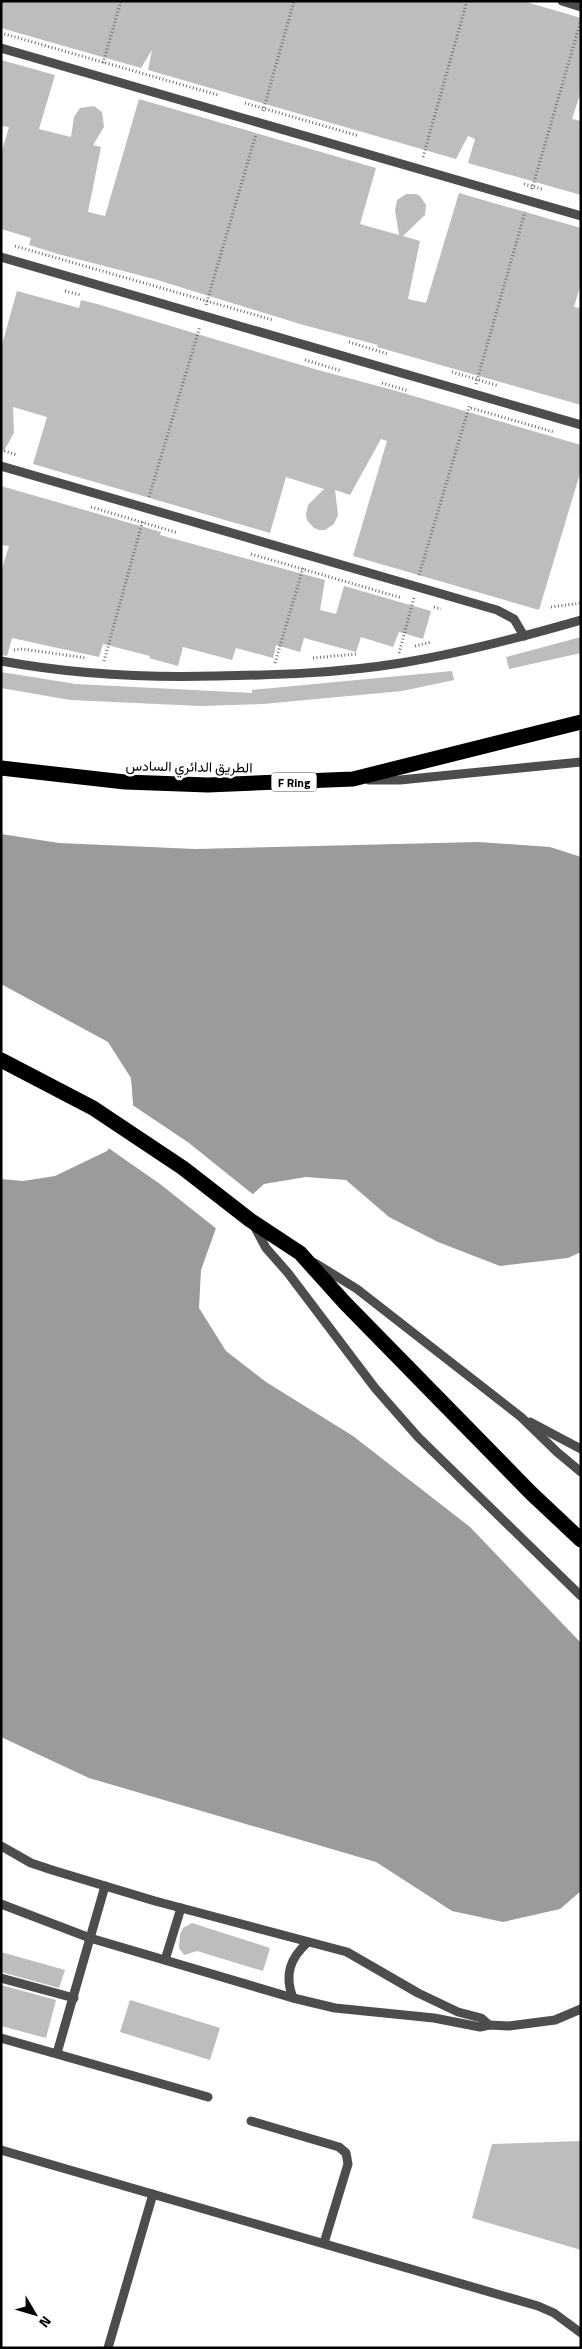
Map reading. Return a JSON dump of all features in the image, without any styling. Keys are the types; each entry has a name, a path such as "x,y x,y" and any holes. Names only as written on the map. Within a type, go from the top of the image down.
{"highway":[{"name":"الطريق الدائري السادس","path":"1,768 55,776 125,782 208,785 352,780 581,722"},
{"path":"1,1060 93,1108 183,1168 250,1220 300,1253 345,1303 531,1493 581,1540"}],"lane":[{"path":"562,1 581,7"},
{"path":"1,48 581,216"},
{"path":"1,257 581,425"},
{"path":"1,466 507,614 516,622 524,636"},
{"path":"1,661 101,674 185,678 275,676 364,669 400,663 524,636 581,620"},
{"path":"352,780 400,780 581,762"},
{"path":"250,1220 266,1248 288,1273 376,1388 403,1420 452,1472 518,1533 581,1596"},
{"path":"300,1253 357,1288 521,1417 556,1452 581,1472"},
{"path":"521,1417 581,1448"},
{"path":"1,1846 31,1863 105,1886 352,1955 418,1993 458,2012 481,2018 489,2025"},
{"path":"57,2054 105,1886"},
{"path":"1,1904 90,1938 292,1998 341,2009 434,2018 480,2027 489,2025 509,2026 555,2020 581,2008"},
{"path":"165,1960 181,1908"},
{"path":"292,1998 288,1985 291,1964 308,1942"},
{"path":"1,1978 74,1998"},
{"path":"1,2038 208,2097"},
{"path":"251,2121 334,2145 346,2153 348,2164 324,2243"},
{"path":"1,2150 538,2306 554,2313 581,2332"},
{"path":"108,2348 153,2194"}],"path":[{"path":"98,77 121,1"},
{"path":"101,674 146,508 294,1"},
{"path":"419,169 467,1"},
{"path":"400,663 399,649 416,587 474,394 581,20"},
{"path":"1,32 225,98"},
{"path":"241,102 366,138"},
{"path":"415,153 431,158"},
{"path":"518,183 543,190"},
{"path":"8,244 278,322"},
{"path":"344,341 390,354"},
{"path":"447,371 505,388"},
{"path":"1,450 20,456"},
{"path":"275,676 275,662 306,555"},
{"path":"551,607 581,603"},
{"path":"390,650 432,642"},
{"path":"9,651 22,649 90,658"},
{"path":"310,658 365,653"},
{"path":"99,660 112,660"},
{"path":"267,662 284,661"}],"shaded area":[{"path":"1,834 59,843 195,849 478,842 550,847 581,857 581,1252 568,1258 500,1266 438,1242 389,1217 346,1180 306,1177 264,1184 216,1228 201,1270 199,1308 226,1351 266,1382 353,1436 470,1527 581,1643 581,1891 560,1909 503,1922 452,1911 376,1862 89,1778 1,1737 1,1179 23,1181 55,1176 107,1151 134,1116 131,1078 108,1042 1,984"}],"pier":[{"path":"131,1104 189,1143 255,1196 218,1230 160,1184 107,1147 132,1116"}],"building":[{"path":"1,1 523,1 581,18 581,91 572,119 581,121 581,195 468,163 475,139 468,136 456,159 148,70 152,50 141,68 1,28"},
{"path":"1,60 55,75 39,129 71,137 74,117 80,108 94,106 102,112 104,127 93,145 101,147 88,212 105,216 139,99 376,168 360,224 399,235 395,210 397,200 406,194 420,196 426,205 425,215 403,236 420,241 408,299 426,303 459,193 581,228 581,283 574,307 581,308 581,405 377,347 378,345 300,324 154,279 58,254 29,245 31,238 1,229 1,154 9,127 1,126"},
{"path":"17,291 79,308 81,300 97,304 318,370 581,445 581,470 539,610 353,556 387,441 381,439 350,495 335,490 338,515 334,524 325,530 319,530 314,528 307,520 308,505 324,489 286,477 270,533 33,464 47,417 13,407 14,433 1,456 1,348"},
{"path":"1,486 161,532 160,535 325,580 320,610 336,614 344,586 431,611 423,639 399,632 393,647 361,637 356,652 304,638 300,652 276,645 273,658 236,648 232,660 183,647 178,666 149,658 150,656 103,644 99,657 12,638 7,656 1,655 1,571 9,546 1,545"},
{"path":"581,637 581,653 509,669 506,657"},
{"path":"452,671 454,680 402,691 263,704 200,706 70,700 1,688 1,672 76,684 252,693 252,690"},
{"path":"192,1923 270,1948 263,1971 197,1951 184,1955 179,1948 180,1934 183,1928"},
{"path":"1,1952 65,1970 59,1988 1,1972"},
{"path":"1,1985 56,2000 46,2038 1,2026"},
{"path":"130,2000 220,2028 210,2060 120,2032"},
{"path":"581,2141 581,2250 472,2218 492,2144"}]}
